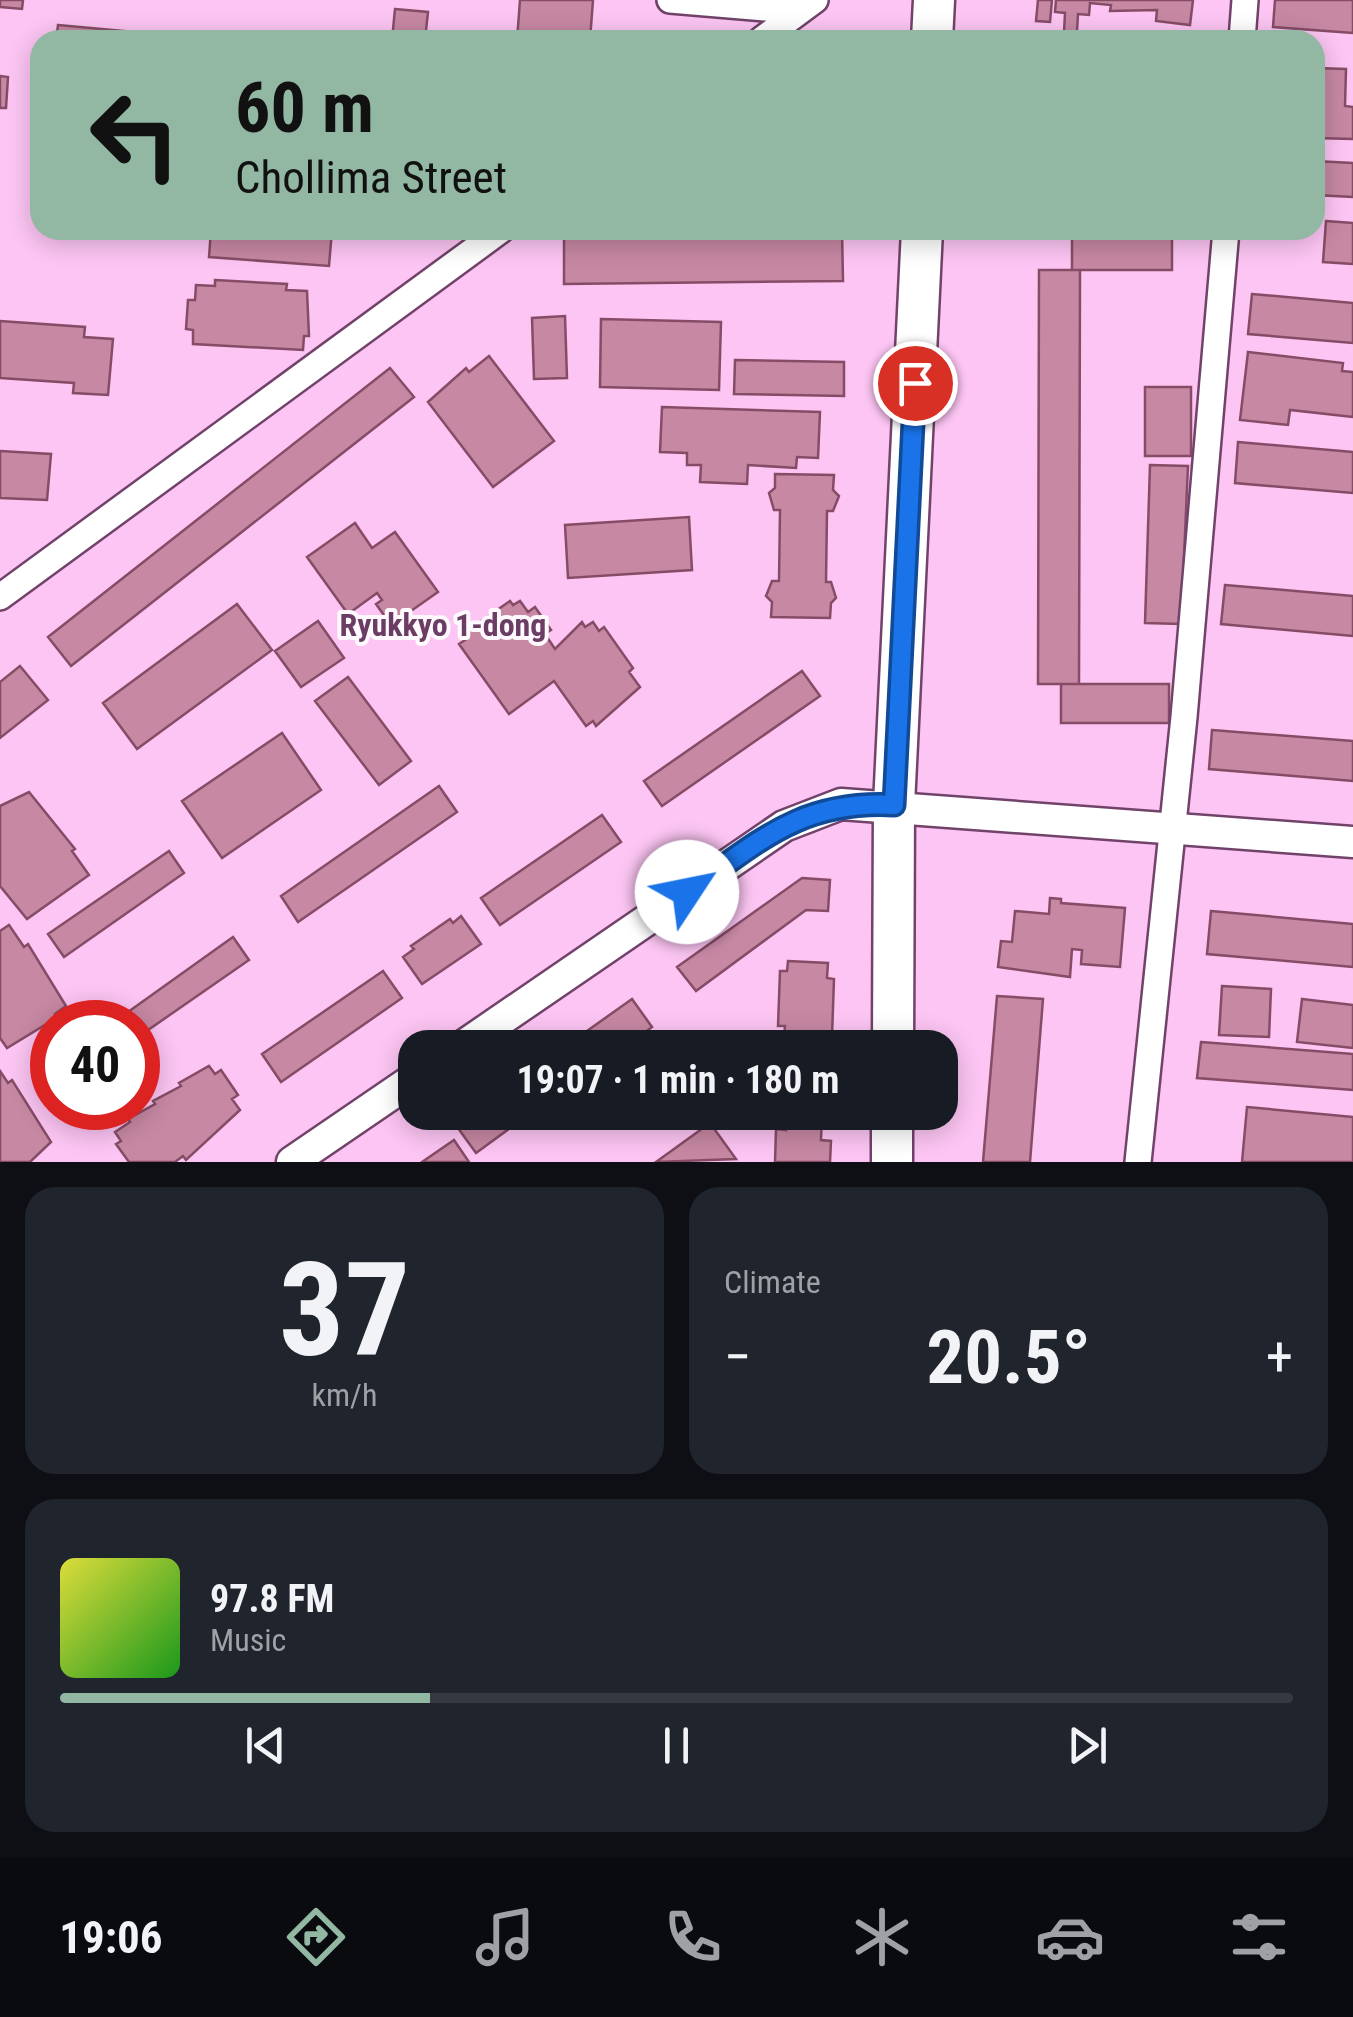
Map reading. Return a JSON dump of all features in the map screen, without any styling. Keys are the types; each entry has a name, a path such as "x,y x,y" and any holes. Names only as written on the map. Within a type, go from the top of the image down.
{"highway":[{"path":"932,30 934,0"},
{"path":"893,1030 894,805 922,240"},
{"path":"892,1130 892,1162"}],"street":[{"path":"670,0 808,6"},
{"path":"1243,30 1246,0"},
{"path":"775,30 808,6"},
{"path":"0,598 488,240"},
{"path":"1138,1162 1184,716 1225,240"},
{"path":"486,1030 800,817 840,804 1353,842"},
{"path":"292,1162 398,1090"}],"building":[{"path":"0,0 23,0 22,9 0,7"},
{"path":"520,0 593,0 591,30 518,30"},
{"path":"1038,0 1052,0 1050,22 1036,21"},
{"path":"1056,0 1193,0 1190,25 1156,21 1157,10 1110,11 1111,5 1090,3 1089,15 1078,14 1077,30 1064,30 1065,13 1055,12"},
{"path":"1275,0 1353,0 1353,33 1273,27"},
{"path":"395,9 428,12 426,30 393,30"},
{"path":"58,25 113,30 57,30"},
{"path":"1325,68 1346,69 1345,106 1353,107 1353,139 1325,138"},
{"path":"0,76 8,77 6,108 0,108"},
{"path":"1325,162 1353,163 1353,197 1325,196"},
{"path":"1326,221 1353,223 1353,264 1323,262"},
{"path":"210,240 331,240 329,266 209,257"},
{"path":"564,240 842,240 843,281 564,284"},
{"path":"1072,240 1172,240 1172,270 1072,270"},
{"path":"1039,270 1080,270 1079,684 1038,684"},
{"path":"215,280 287,284 286,290 307,291 309,336 304,336 303,350 193,344 193,330 186,329 188,300 195,300 196,285 215,286"},
{"path":"1252,294 1353,303 1353,343 1248,334"},
{"path":"565,316 567,378 534,379 532,318"},
{"path":"601,319 721,322 719,390 600,387"},
{"path":"0,321 85,327 84,337 113,339 108,395 73,393 74,383 0,378"},
{"path":"1248,352 1343,363 1342,371 1353,372 1353,417 1290,410 1288,425 1240,420"},
{"path":"489,356 554,441 493,487 428,402 466,368 469,372"},
{"path":"735,360 844,362 844,396 734,394"},
{"path":"390,368 414,397 71,666 48,637"},
{"path":"1145,387 1191,387 1191,456 1145,456"},
{"path":"662,407 820,412 818,458 797,457 796,468 748,465 747,484 700,482 701,465 687,465 687,453 660,452"},
{"path":"1238,442 1353,452 1353,493 1235,483"},
{"path":"0,451 51,454 47,500 0,498"},
{"path":"1150,465 1188,466 1181,624 1145,623"},
{"path":"775,474 834,475 833,490 839,496 833,511 827,511 826,582 831,582 836,598 831,603 830,618 771,617 772,602 766,596 772,581 779,581 780,510 774,510 769,493 775,488"},
{"path":"689,517 692,570 568,578 565,525"},
{"path":"355,523 372,548 395,532 438,592 391,625 376,604 382,600 377,593 348,614 307,557"},
{"path":"1225,585 1353,596 1353,636 1221,624"},
{"path":"510,601 513,605 520,601 528,612 535,607 551,630 545,634 555,649 582,622 585,627 593,622 599,631 604,627 633,668 629,672 640,687 596,726 593,721 586,726 554,681 509,714 459,644 468,638 464,633"},
{"path":"237,604 272,650 137,749 103,703"},
{"path":"318,621 344,658 301,687 275,651"},
{"path":"20,666 48,700 0,738 0,682"},
{"path":"802,671 820,696 662,806 644,781"},
{"path":"348,677 411,761 379,785 315,701"},
{"path":"1061,684 1169,684 1169,723 1061,723"},
{"path":"1212,730 1353,741 1353,781 1209,769"},
{"path":"282,733 321,790 222,858 182,801"},
{"path":"439,786 457,812 298,922 281,896"},
{"path":"29,792 75,849 72,851 89,875 27,919 0,886 0,806"},
{"path":"602,815 621,842 500,925 481,898"},
{"path":"169,851 184,873 64,957 48,934"},
{"path":"802,878 830,880 828,911 806,910 696,991 677,967"},
{"path":"1050,898 1061,899 1061,903 1125,908 1120,967 1081,964 1082,950 1072,949 1070,977 998,967 1001,941 1012,942 1015,911 1049,914"},
{"path":"1211,911 1353,924 1353,967 1207,954"},
{"path":"461,916 481,944 422,984 403,957 414,949 411,946 450,919 453,923"},
{"path":"9,925 24,947 28,944 62,1000 30,1000 30,1034 7,1048 0,1038 0,931"},
{"path":"233,937 249,960 160,1022 160,1000 145,1000"},
{"path":"788,961 828,963 827,978 834,979 832,1030 785,1030 785,1026 778,1026 780,971 787,971"},
{"path":"383,971 402,998 281,1082 262,1054"},
{"path":"1222,986 1271,989 1269,1037 1219,1035"},
{"path":"997,996 1043,999 1030,1162 983,1162"},
{"path":"632,999 652,1027 648,1030 588,1030"},
{"path":"1302,999 1353,1005 1353,1048 1297,1042"},
{"path":"1201,1042 1353,1054 1353,1090 1197,1078"},
{"path":"209,1066 215,1074 221,1070 238,1095 232,1099 240,1110 186,1160 183,1156 175,1162 129,1162 116,1144 121,1141 115,1132 160,1130 160,1097 181,1086 179,1083"},
{"path":"0,1071 8,1083 12,1080 30,1109 30,1130 43,1130 51,1142 30,1162 0,1162"},
{"path":"1247,1107 1353,1117 1353,1162 1242,1162"},
{"path":"459,1130 507,1130 476,1153"},
{"path":"700,1130 715,1130 736,1159 656,1162"},
{"path":"776,1130 821,1130 821,1140 831,1141 830,1162 775,1162"},
{"path":"454,1140 469,1162 422,1162"}],"district":[{"name":"Ryukkyo 1-dong","path":"443,625"}],"route":[{"path":"687,892 800,817 840,804 894,805 915,383"}]}
